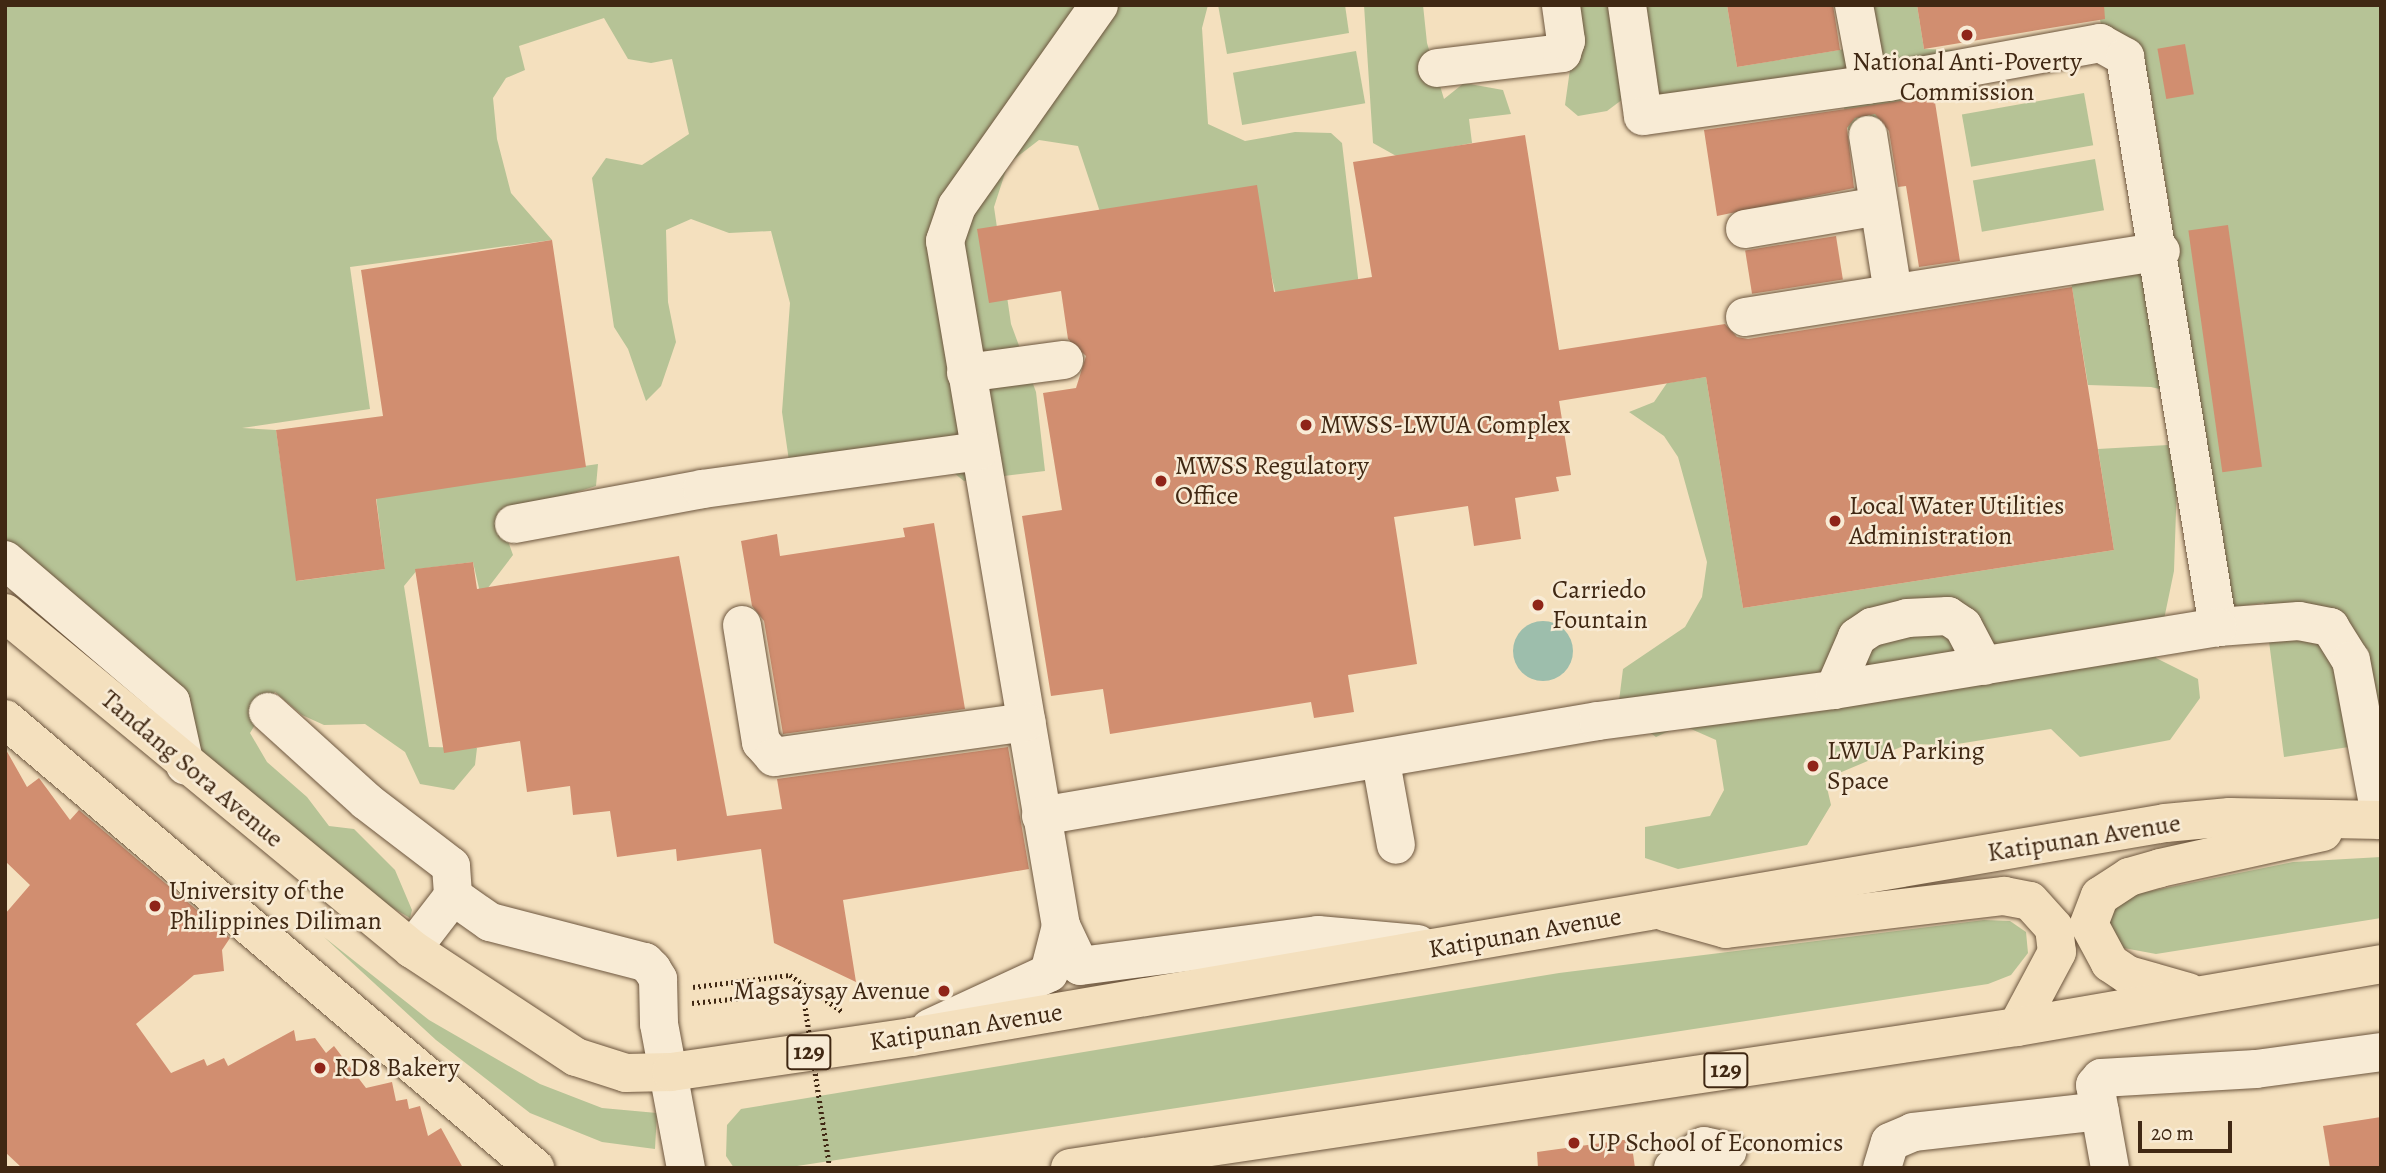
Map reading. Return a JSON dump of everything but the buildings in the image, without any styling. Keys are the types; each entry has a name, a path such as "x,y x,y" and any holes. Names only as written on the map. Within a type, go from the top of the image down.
{"main road":[{"name":"Tandang Sora Avenue","path":"5,613 185,765 412,948 576,1057 625,1073 671,1072"},
{"path":"5,719 535,1168"},
{"name":"Katipunan Avenue","path":"671,1072 898,1038 1447,947 2165,822 2230,817 2376,820"},
{"path":"2201,994 2162,987 2110,963 2089,924 2101,896 2129,877 2160,868 2376,820"},
{"path":"1656,910 1726,929 2004,896 2030,901 2054,928 2057,951 2017,1027"},
{"name":"129","path":"1070,1168 2017,1027 2381,964"}],"street":[{"path":"1099,5 948,223 945,242 978,451 1061,926 1080,966 1318,935 1447,947"},
{"path":"1437,68 1562,53 1566,41 1561,5"},
{"path":"1628,5 1643,116 1869,85 2085,46 2114,47 2132,72 2218,628"},
{"path":"1854,5 1869,85"},
{"path":"1868,135 1893,293"},
{"path":"1745,229 1879,206"},
{"path":"1745,317 2161,251"},
{"path":"966,373 1064,360"},
{"path":"514,524 702,489 978,451"},
{"path":"5,560 172,702 185,765"},
{"path":"1834,690 1857,638 1872,627 1907,618 1948,616 1963,626 1984,666"},
{"path":"1041,816 1381,762 1598,721 1834,690 2218,628 2299,621 2330,627 2351,660 2376,820"},
{"path":"742,625 761,742 774,757 1027,722"},
{"path":"268,712 366,801 451,866 453,896 412,948"},
{"path":"1381,762 1396,845"},
{"path":"453,896 490,922 645,962 659,979 659,1024 671,1072 686,1168"},
{"path":"898,1038 1049,973 1061,926"},
{"path":"2110,1168 2095,1085 2101,1078 2256,1069 2381,1052"},
{"path":"1882,1168 1890,1142 1913,1132 2100,1111"},
{"path":"1673,1168 1704,1146 1727,1151"}],"path":[{"path":"685,988 790,975 898,1038"},
{"path":"687,1004 803,992 830,1168"}],"shaded area":[{"path":"5,5 1208,5 1202,28 1208,124 1245,141 1295,132 1331,133 1342,143 1361,303 1281,316 1253,198 1102,218 1078,146 1039,140 1008,164 994,207 1011,324 1036,392 1045,471 964,481 949,469 793,489 782,412 790,303 771,231 729,233 691,219 666,230 668,302 676,342 661,386 646,401 628,349 614,327 592,178 606,158 642,165 689,134 672,59 651,63 628,59 604,18 519,46 525,70 506,78 493,98 497,139 511,193 552,240 350,267 370,409 242,428 276,430 297,581 385,569 376,496 598,464 596,486 499,516 513,555 481,597 473,562 418,569 404,586 429,747 477,748 475,765 454,790 420,784 405,752 365,724 324,725 302,715 275,692 250,733 267,762 307,797 329,826 354,829 395,870 412,910 410,918 345,880 5,580"},
{"path":"1218,5 1345,5 1349,33 1227,54"},
{"path":"1364,5 1423,5 1427,43 1444,99 1464,83 1503,90 1511,114 1469,119 1472,143 1398,157 1373,143"},
{"path":"1579,5 1727,5 1737,67 1845,49 1838,5 1917,5 1924,49 1956,50 1948,87 1882,124 1848,130 1842,97 1696,121 1631,93 1607,111 1578,116 1565,105"},
{"path":"2097,5 2381,5 2381,742 2284,757 2264,603 2233,607 2198,398 2151,387 2088,385 2069,269 2172,224 2148,77 2113,83"},
{"path":"1356,51 1365,103 1242,125 1233,73"},
{"path":"2084,93 2093,145 1971,167 1962,115"},
{"path":"2095,159 2104,210 1982,232 1973,181"},
{"path":"1706,377 1743,608 2114,550 2098,449 2168,445 2177,482 2174,571 2156,658 2198,679 2200,698 2170,740 2080,757 2051,729 1951,745 1908,744 1825,779 1831,805 1807,845 1678,869 1645,858 1645,827 1710,816 1724,790 1716,740 1682,725 1656,737 1618,709 1623,669 1685,627 1702,597 1707,562 1678,457 1664,436 1629,412 1654,402 1667,383"},
{"name":"Carriedo Fountain","path":"1543,621 1560,626 1568,634 1573,651 1568,668 1560,676 1543,681 1526,676 1518,668 1513,651 1518,634 1526,626"},
{"path":"2381,857 2381,918 2156,954 2113,946 2101,929 2111,908 2136,894 2293,862"},
{"path":"1984,920 2010,921 2026,932 2028,953 2011,975 1988,984 784,1168 734,1168 726,1156 727,1125 741,1109 1559,973"},
{"path":"324,937 429,1020 540,1084 602,1108 657,1113 655,1149 602,1142 530,1113 436,1040"}],"place":[{"name":"National Anti-Poverty Commission","path":"1967,35"},
{"name":"MWSS-LWUA Complex","path":"1306,425"},
{"name":"MWSS Regulatory Office","path":"1161,481"},
{"name":"Local Water Utilities Administration","path":"1835,521"},
{"name":"Carriedo Fountain","path":"1538,605"},
{"name":"LWUA Parking Space","path":"1813,766"},
{"name":"University of the Philippines Diliman","path":"155,906"},
{"name":"Magsaysay Avenue","path":"944,991"},
{"name":"RD8 Bakery","path":"320,1068"},
{"name":"UP School of Economics","path":"1574,1143"}]}
